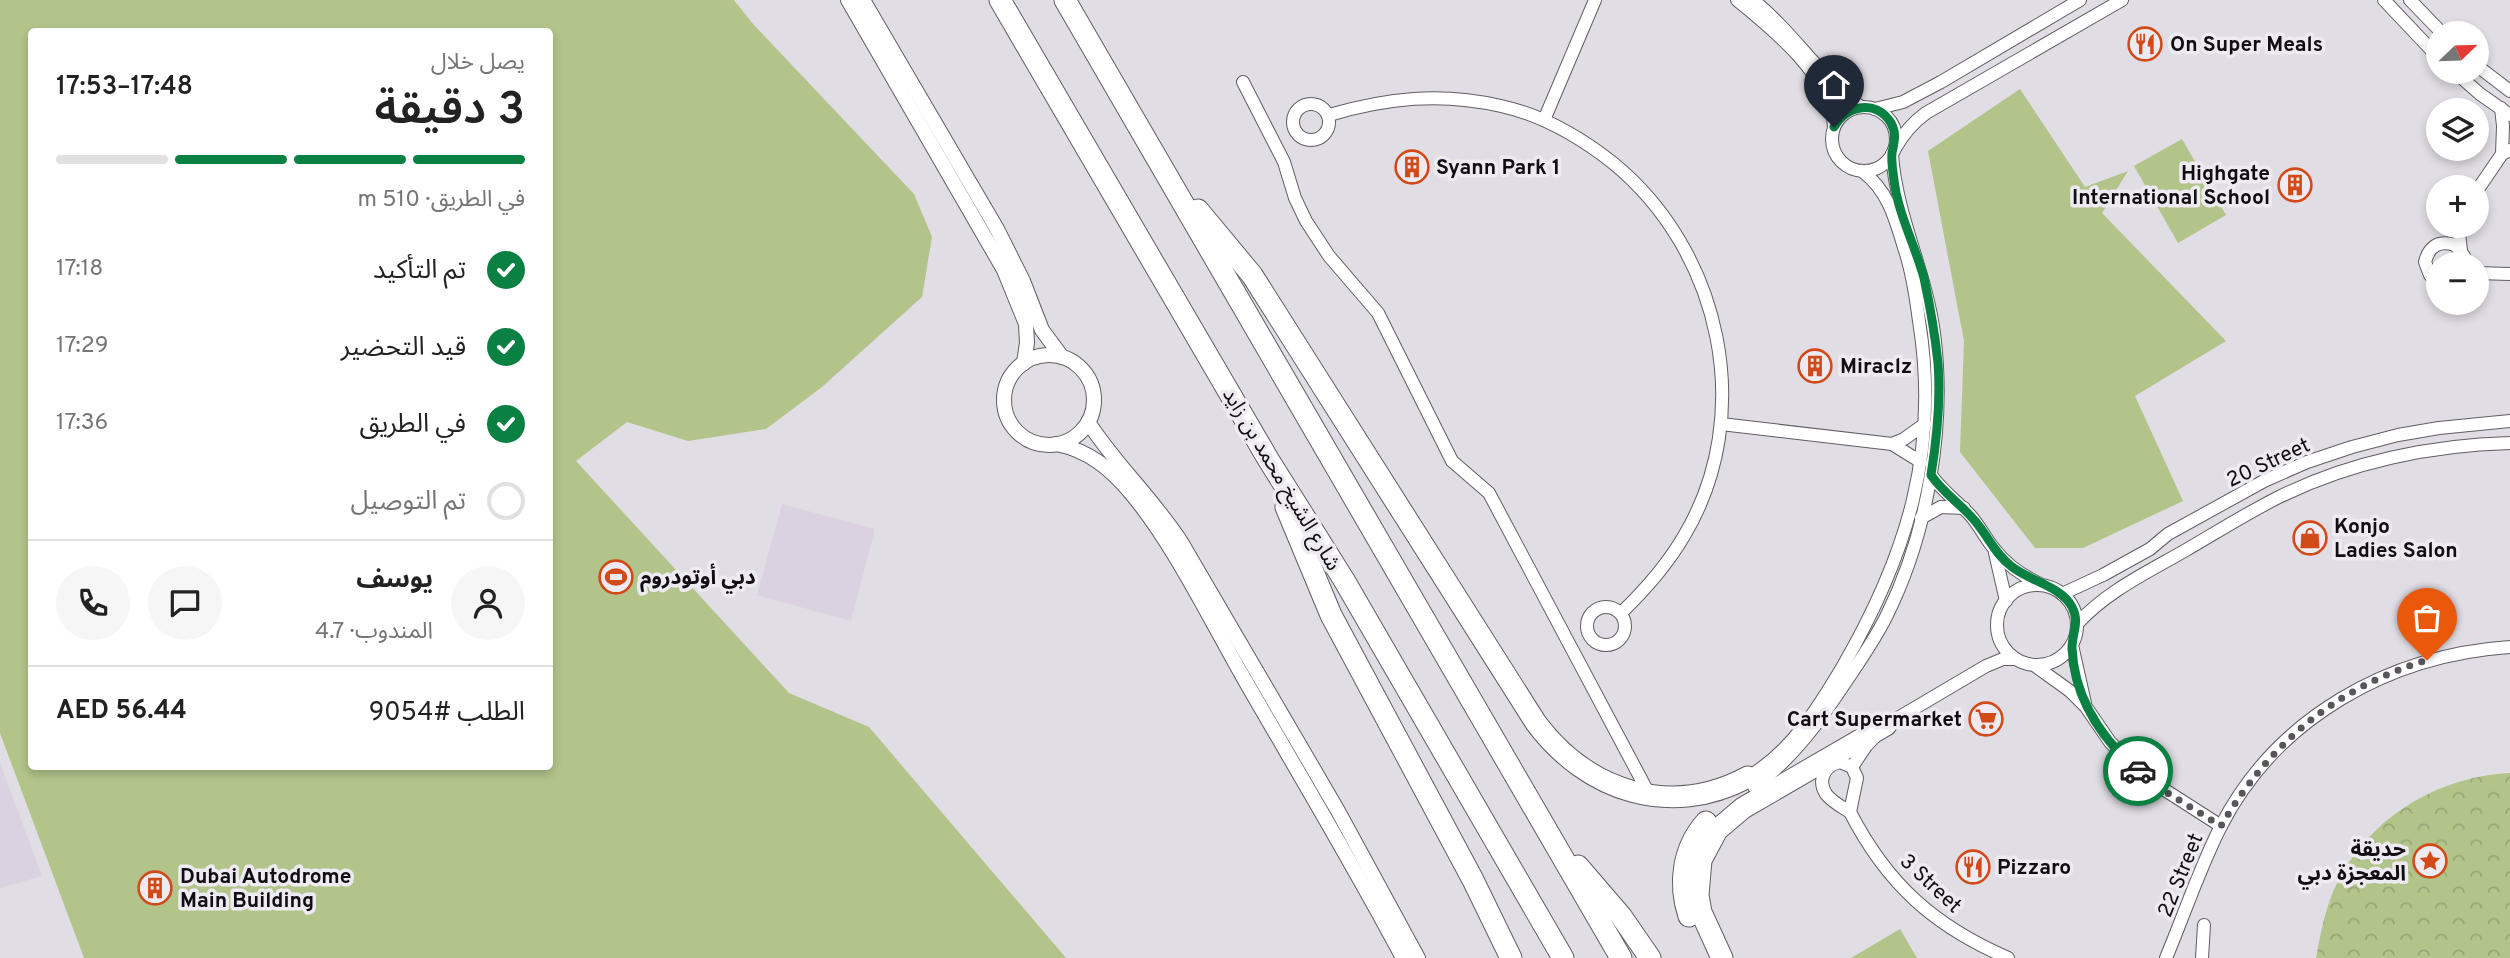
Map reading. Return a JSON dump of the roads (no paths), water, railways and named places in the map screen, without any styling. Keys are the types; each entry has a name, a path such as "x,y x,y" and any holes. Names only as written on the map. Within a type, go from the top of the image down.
{"highway":[{"name":"شارع الشيخ محمد بن زايد","path":"1000,0 1268,459 1344,580 1563,958"},
{"path":"1065,0 1621,958"},
{"path":"1166,176 1252,275 1548,738 1561,753 1592,776 1627,791 1672,797 1699,795 1751,782"},
{"path":"1268,459 1331,615 1473,880 1511,958"},
{"path":"1722,958 1701,912 1698,895 1697,877 1707,844 1717,830 1743,808 1886,725"},
{"path":"1711,958 1684,901 1685,861 1695,836 1712,815 1751,782"},
{"path":"1552,836 1622,916 1650,958"},
{"path":"1473,880 1521,958"}],"street":[{"path":"848,0 1004,270 1026,324 1024,363"},
{"path":"863,0 998,229 1023,281 1042,330 1062,357"},
{"path":"1544,120 1595,0"},
{"path":"1737,0 1792,51 1822,85 1832,106 1832,144 1835,155 1846,166 1862,171 1879,186 1890,205 1912,274 1926,385 1921,462 1909,519 1878,604 1810,718 1751,782"},
{"path":"1753,0 1793,37 1835,85 1861,107"},
{"path":"1834,127 1845,113 1861,107 1875,109 1903,102 2080,0"},
{"path":"1862,171 1880,167 1913,122 1926,113 2122,0"},
{"path":"2384,0 2426,44"},
{"path":"2410,0 2430,21"},
{"path":"2489,75 2510,92"},
{"path":"1243,82 1284,162 1295,198 1306,221 1329,256 1378,313 1452,461 1489,493 1648,794"},
{"path":"2470,84 2505,111 2503,126 2506,152 2489,175"},
{"path":"1329,115 1371,103 1415,97 1462,99 1544,120 1591,146 1633,179 1668,220 1695,267 1713,317 1722,370 1721,424 1713,466 1702,499 1685,534 1664,567 1620,613"},
{"path":"1751,782 1774,772 1808,737 1886,618 1907,569 1931,475 1938,424 1939,387 1934,330 1923,278 1897,192 1893,126 1875,109"},
{"path":"2430,252 2444,238"},
{"path":"2458,238 2461,250"},
{"path":"2439,243 2447,243 2461,250"},
{"path":"2489,273 2510,274"},
{"path":"1057,444 1072,439 1088,422 1093,410 1091,384 1084,372 1062,357 1036,357 1024,363 1008,382 1004,406 1008,418 1015,429 1038,444 1057,444 1082,451 1102,464 1131,493 1191,586 1364,885 1403,958"},
{"name":"20 Street","path":"2062,594 2150,549 2168,534 2264,481 2307,462 2398,435 2510,421"},
{"path":"1088,422 1105,449 1162,514 1181,542 1338,811 1418,958"},
{"path":"1721,424 1892,444 1921,462"},
{"path":"1892,444 1925,424"},
{"name":"20 Street","path":"2077,624 2099,602 2125,584 2278,498 2318,480 2400,455 2442,448 2510,443"},
{"path":"1931,475 1986,535 1994,550 2006,600"},
{"path":"1921,518 1941,508 1964,508"},
{"path":"1994,550 2025,577 2062,594 2073,607 2077,624 2072,645 2086,707"},
{"path":"2015,659 1999,638 1999,612 2006,600 2016,591 2030,586 2044,586"},
{"path":"2034,665 2049,664 2062,657 2072,645"},
{"name":"22 Street","path":"2166,958 2221,826 2265,762 2296,732 2339,699 2381,676 2427,660 2474,650 2510,647"},
{"path":"1850,812 1857,778 1852,767 1866,746 1886,725 1986,666 2003,659 2015,659 2034,665 2061,684 2086,707 2110,742 2143,776 2221,826"},
{"name":"3 Street","path":"1852,767 1846,763 1833,763 1824,772 1822,785 1828,796 1850,812 1872,850 1909,895 1962,936 2008,958"},
{"path":"2182,921 2207,925 2202,958"}],"place":[{"name":"On Super Meals","path":"2145,44"},
{"name":"Syann Park 1","path":"1412,167"},
{"name":"Highgate International School","path":"2295,185"},
{"name":"Miraclz","path":"1815,366"},
{"name":"Konjo Ladies Salon","path":"2310,538"},
{"name":"دبي أوتودروم","path":"616,577"},
{"name":"Cart Supermarket","path":"1986,719"},
{"name":"حديقة المعجزة دبي","path":"2430,861"},
{"name":"Pizzaro","path":"1973,867"},
{"name":"Dubai Autodrome Main Building","path":"155,888"}]}
